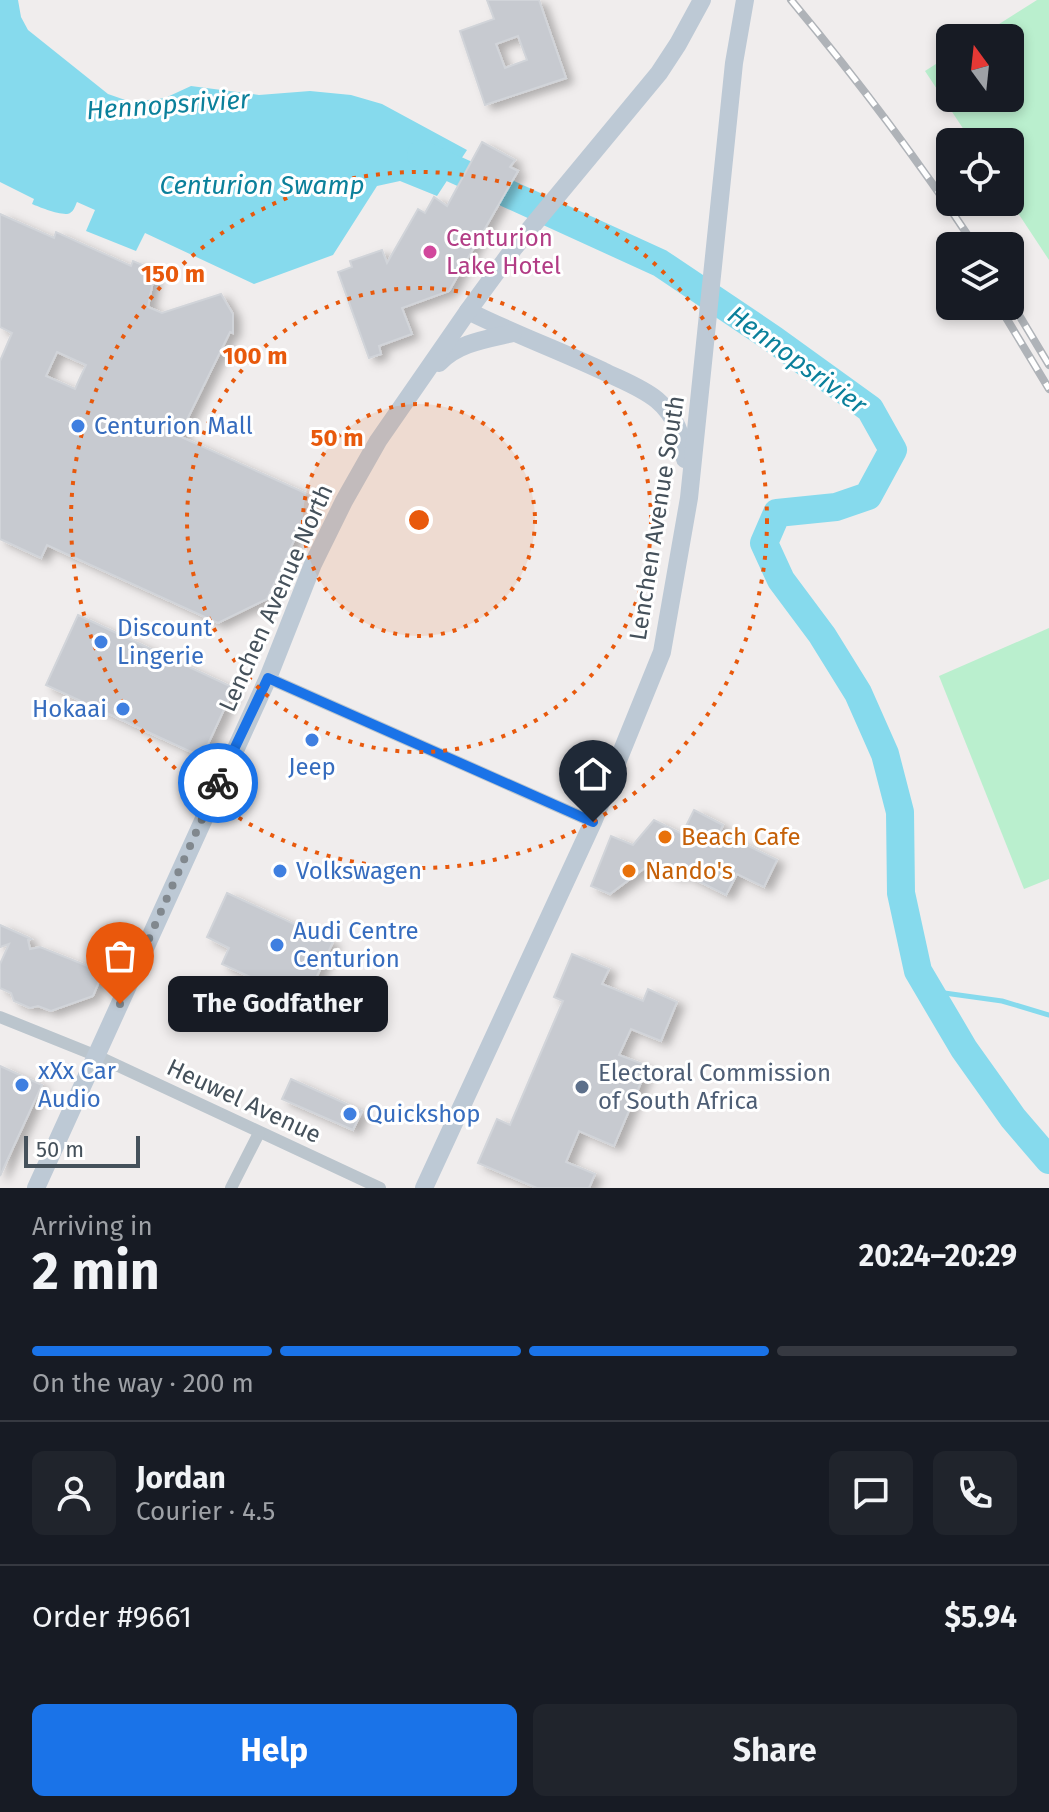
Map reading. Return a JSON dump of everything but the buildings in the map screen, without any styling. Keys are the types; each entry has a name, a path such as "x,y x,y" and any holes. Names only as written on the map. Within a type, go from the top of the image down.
{"main road":[{"name":"Lenchen Avenue North","path":"36,1188 268,678 313,564 375,445 514,248 659,73 702,0"},
{"name":"Lenchen Avenue South","path":"424,1188 593,822 662,652 689,498 734,63 745,0"},
{"path":"468,311 585,362 658,401 672,417 682,436 689,498"},
{"path":"410,396 444,357 478,341 513,333"}],"street":[{"path":"268,678 593,822"},
{"name":"Heuwel Avenue","path":"0,1017 97,1056 380,1188"},
{"path":"231,1188 259,1133"}],"green space":[{"path":"1037,0 1049,0 1049,260 1020,216 1024,216 1024,128 963,128 952,112 1024,112 1024,24 999,24"},
{"path":"936,64 936,88 925,71"},
{"path":"1049,628 1049,879 1024,889 939,676"}],"water":[{"name":"Centurion Swamp","path":"0,0 18,0 21,17 28,30 108,94 131,102 165,98 191,86 259,95 310,91 351,95 382,104 467,150 437,196 400,181 377,186 333,255 254,284 145,233 136,251 86,231 95,210 77,202 70,213 51,211 32,204 34,199 0,182"}],"waterway":[{"name":"Hennopsrivier","path":"421,154 660,263 870,409 893,450 868,496 836,507 777,513 764,543 781,580 822,635 858,693 885,754 900,812 901,893 918,971 964,1049 1013,1118 1049,1160"},
{"path":"930,991 1002,1001 1049,1015"}],"railway":[{"path":"791,0 886,120 965,232"},
{"path":"1007,320 1049,389"},
{"path":"1022,320 1049,365"}],"way so far":[{"path":"120,1004 218,783"}],"place":[{"name":"Centurion Lake Hotel","path":"430,252"},
{"name":"Centurion Mall","path":"78,426"},
{"name":"Discount Lingerie","path":"101,642"},
{"name":"Hokaai","path":"123,709"},
{"name":"Jeep","path":"312,740"},
{"name":"Beach Cafe","path":"665,837"},
{"name":"Volkswagen","path":"280,871"},
{"name":"Nando's","path":"629,871"},
{"name":"Audi Centre Centurion","path":"277,945"},
{"name":"The Godfather","path":"120,1004"},
{"name":"xXx Car Audio","path":"22,1085"},
{"name":"Electoral Commission of South Africa","path":"582,1087"},
{"name":"Quickshop","path":"350,1114"}],"route":[{"path":"218,783 268,678 593,822"}]}
